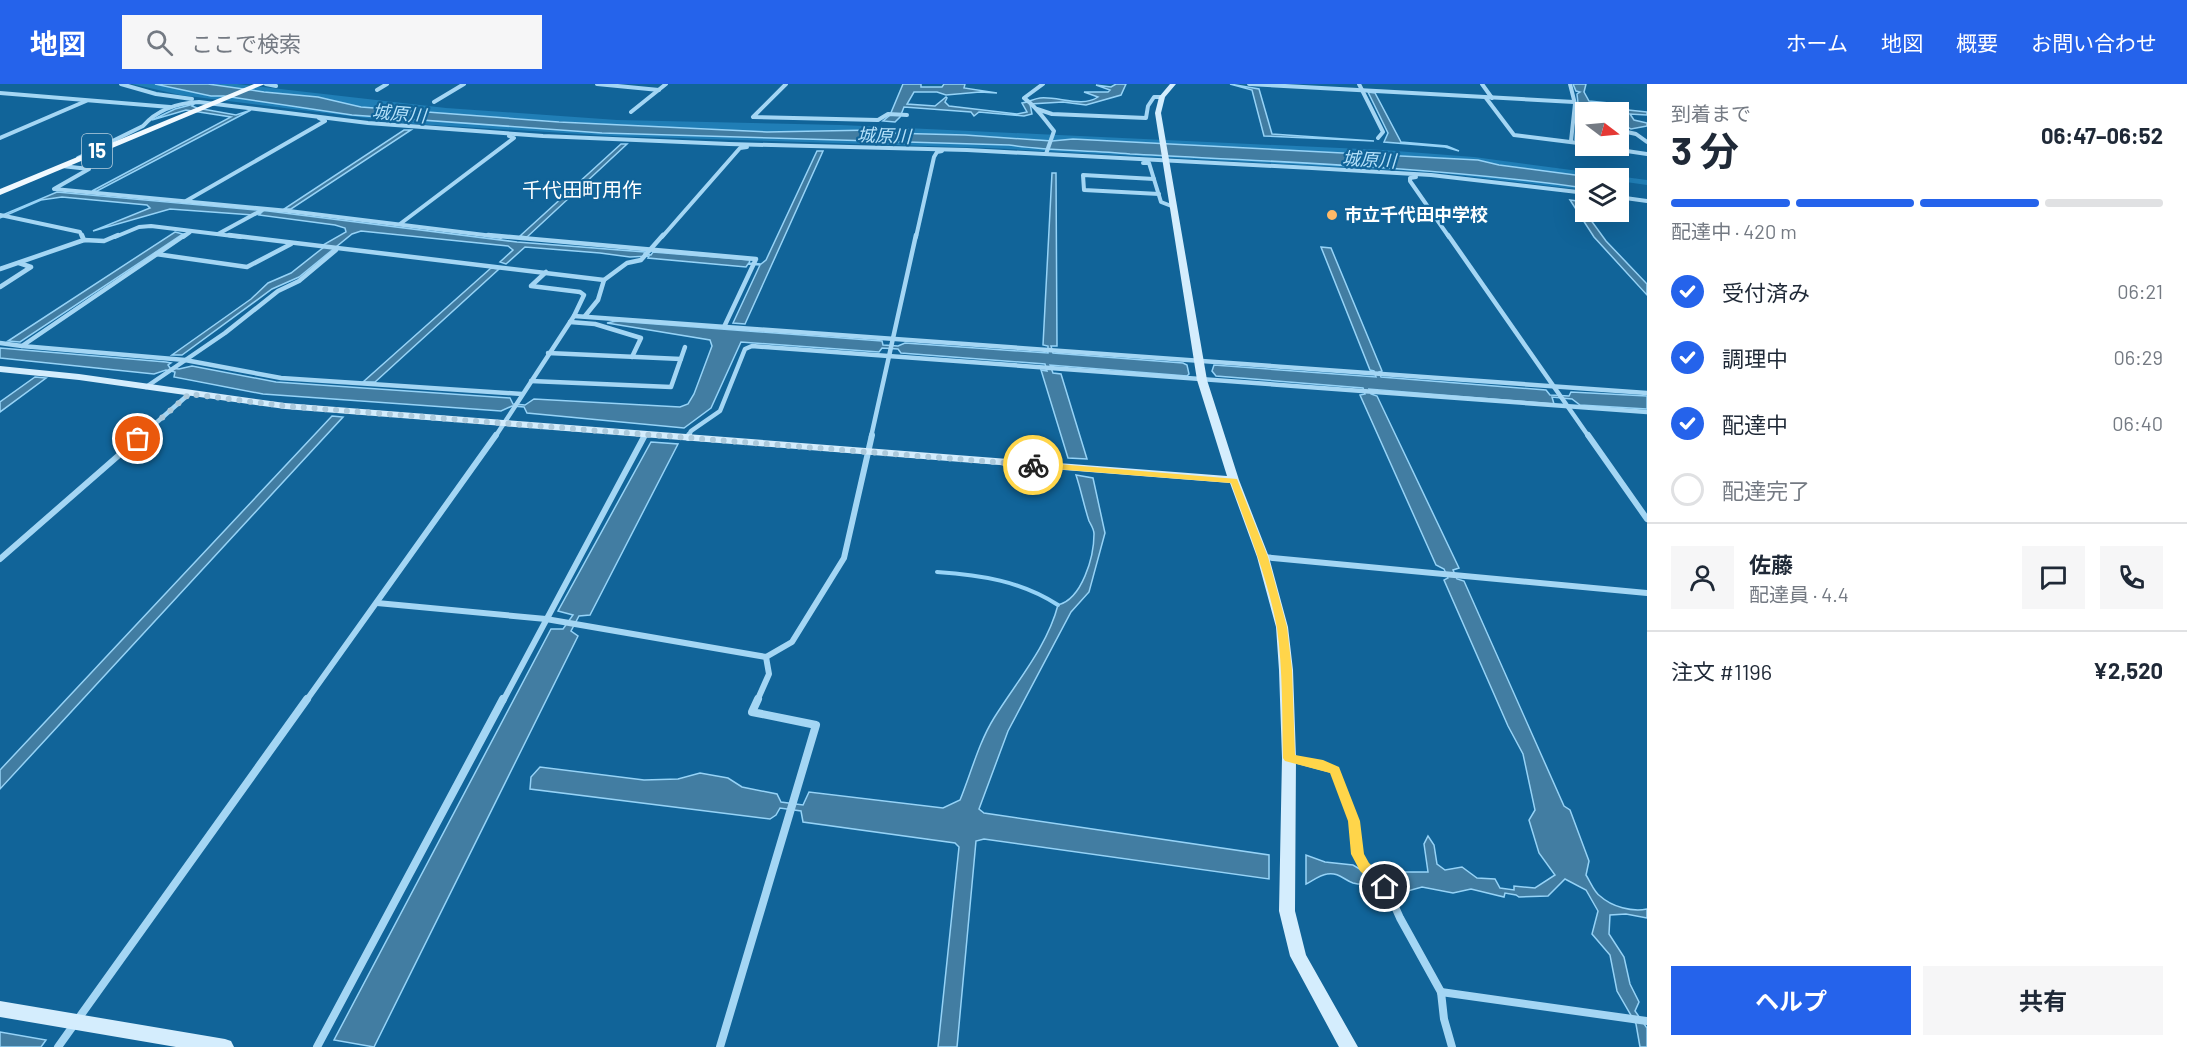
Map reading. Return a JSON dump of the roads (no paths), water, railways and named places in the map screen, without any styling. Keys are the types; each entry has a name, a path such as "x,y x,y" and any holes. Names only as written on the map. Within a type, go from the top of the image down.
{"main road":[{"name":"15","path":"0,192 261,84"}],"street":[{"path":"121,84 156,94 368,123 615,140 967,150 1149,163 1161,202 1174,207"},
{"path":"266,84 276,86"},
{"path":"377,90 387,84"},
{"path":"434,102 464,84"},
{"path":"597,84 659,90"},
{"path":"631,112 666,84"},
{"path":"786,84 753,117 878,120 894,115 907,116"},
{"path":"1043,84 1024,98 1032,103 1054,131 1046,154"},
{"path":"1173,84 1162,97 1158,113 1202,380 1234,480 1263,557 1282,627 1289,758 1287,910 1298,956 1349,1047"},
{"path":"1249,84 1574,102"},
{"path":"1359,84 1383,132 1378,138"},
{"path":"1482,84 1492,98"},
{"path":"1570,84 1575,92 1571,141"},
{"path":"0,93 170,107"},
{"path":"1037,109 1052,114 1146,118 1148,106 1154,97 1162,97"},
{"path":"1486,98 1514,135 1575,142"},
{"path":"0,138 86,101"},
{"path":"75,160 143,126 151,117 170,107 190,102 217,103"},
{"path":"186,201 325,121 311,115"},
{"path":"399,225 514,138 493,132"},
{"path":"1629,132 1636,134 1647,142"},
{"path":"585,316 598,300 604,280 627,263 641,260 740,148 777,145"},
{"path":"377,603 546,619 766,657 792,642 844,558 934,158 937,152 967,150"},
{"path":"1629,151 1647,154"},
{"path":"1059,155 1453,177 1575,192"},
{"path":"1221,164 1245,168 1410,178 1453,177"},
{"path":"61,166 89,170 54,189 186,201 647,253 756,259 724,327"},
{"path":"1154,179 1083,175 1084,190 1159,194"},
{"path":"1410,178 1647,519"},
{"path":"1629,199 1647,201"},
{"path":"218,234 261,211"},
{"path":"3,216 80,232 84,240"},
{"path":"1,269 84,240 104,241 145,226 604,280"},
{"path":"22,345 190,232"},
{"path":"156,254 248,267 291,244"},
{"path":"146,387 243,320 278,291 299,281 335,250"},
{"path":"0,287 31,267 18,262"},
{"path":"58,1047 518,405 522,394 574,316 584,293 531,286 546,272"},
{"path":"574,316 724,327 892,344 1046,349 1373,373 1557,390 1647,393"},
{"path":"570,322 595,324 641,338 632,357"},
{"path":"0,343 185,360 281,378 522,394"},
{"path":"688,438 692,430 720,411 745,349 752,346 1647,412"},
{"path":"531,381 671,387 685,347"},
{"path":"548,353 681,359"},
{"path":"0,369 285,406 1234,480"},
{"path":"0,559 189,394"},
{"path":"317,1047 645,435"},
{"path":"1263,557 1647,593"},
{"path":"720,1047 816,725 752,712 769,674 766,657"},
{"path":"1289,758 1323,765 1335,770 1354,821 1358,854 1364,867 1385,887 1442,992 1444,1019 1452,1047"},
{"path":"1442,992 1567,1011 1646,1020"},
{"path":"0,1009 225,1047"}],"water":[{"name":"城原川","path":"155,84 208,84 318,97 361,107 559,122 767,132 873,130 888,133 1052,141 1073,139 1478,160 1575,175 1575,187 1415,170 1009,145 602,133 352,115 211,96"},
{"path":"903,84 942,87 944,84 965,84 964,88 997,93 946,95 937,92 914,92 907,104 935,106 946,97 945,102 949,106 1017,114 1027,112 1022,103 1035,99 1085,102 1098,97 1084,92 1108,92 1110,90 1096,85 1111,87 1116,84 1126,84 1121,95 1086,105 1063,102 1030,104 1032,114 1024,116 979,112 974,116 971,112 904,107 895,122 883,121 890,115"},
{"path":"1230,84 1259,89 1272,134 1374,141 1264,136 1252,90"},
{"path":"1573,84 1586,84 1584,92 1589,101 1599,102 1578,102 1577,94 1580,92 1576,91"},
{"path":"1368,92 1375,93 1401,142 1447,146 1459,151 1445,147 1384,142 1388,133"},
{"path":"194,104 192,106 197,108 236,115 251,110 97,191 92,191 231,117 186,110 152,120 175,109"},
{"path":"1629,110 1647,112 1647,115 1630,114 1634,120 1647,123 1647,126 1629,128"},
{"path":"404,130 411,130 291,209 284,209"},
{"path":"621,144 627,144 527,237 520,236"},
{"path":"817,151 823,151 745,324 733,323 760,265 748,264 746,267 648,258 649,256 630,257 525,247 506,264 500,262 513,250 508,246 361,231 352,234 299,277 272,289 182,355 172,355 251,299 268,283 291,273 324,247 323,245 346,232 345,228 259,215 261,213 253,215 170,209 93,231 150,208 147,205 62,197 41,200 0,218 0,216 57,192 268,211 517,242 645,252 644,254 651,255 653,252 750,260 749,263 761,264 766,260"},
{"path":"1052,173 1056,173 1057,346 1051,346 1053,353 1183,363 1187,365 1189,374 1187,376 1050,365 1053,373 1061,374 1087,459 1068,458 1041,370 1047,371 1045,364 901,353 898,349 882,348 879,352 741,342 711,408 684,428 527,413 524,407 512,406 501,411 263,394 174,377 175,372 166,370 154,374 0,358 0,348 166,362 171,363 168,365 170,368 179,369 192,366 276,382 510,398 513,404 525,405 534,399 680,407 688,404 694,394 712,346 710,340 607,323 616,321 882,341 883,345 898,346 905,343 1048,353 1048,346 1043,345"},
{"path":"1584,222 1592,222 1606,241 1647,284 1647,295 1594,237"},
{"path":"175,232 183,234 20,342 8,341"},
{"path":"1321,247 1331,248 1382,371 1379,372 1381,377 1546,390 1550,395 1569,396 1571,392 1647,396 1647,409 1580,405 1572,399 1552,397 1554,404 1369,389 1371,394 1377,396 1459,568 1453,570 1457,579 1464,581 1564,806 1570,810 1589,861 1586,875 1598,894 1610,903 1629,909 1647,909 1647,918 1626,914 1610,915 1609,934 1624,957 1630,984 1639,1002 1635,1011 1647,1028 1647,1047 1640,1047 1636,1024 1617,991 1610,955 1592,934 1598,911 1586,890 1565,879 1548,896 1519,897 1505,893 1504,897 1471,889 1453,893 1422,887 1397,894 1385,885 1353,883 1331,874 1306,884 1306,855 1325,862 1353,865 1373,877 1387,879 1402,872 1428,872 1424,844 1428,836 1434,845 1437,864 1445,870 1462,867 1477,878 1495,879 1500,888 1514,890 1514,886 1535,888 1555,875 1539,853 1529,820 1535,810 1523,754 1508,726 1444,580 1448,578 1444,569 1436,565 1360,395 1365,394 1363,388 1216,376 1212,371 1214,365 1376,377 1374,371 1370,370"},
{"path":"491,268 499,269 375,382 363,382"},
{"path":"35,377 46,378 0,412 0,402"},
{"path":"332,416 343,417 0,789 0,770"},
{"path":"651,442 678,444 590,615 579,616 571,631 578,636 374,1047 334,1040 551,629 563,629 573,615 558,611"},
{"path":"1076,475 1093,478 1105,533 1089,592 1071,612 1008,731 979,809 984,813 1269,855 1269,879 984,839 976,841 957,1047 938,1047 959,847 955,843 803,822 801,811 780,808 770,819 530,789 531,777 540,767 644,780 678,779 700,773 728,778 742,787 777,794 781,802 803,805 809,792 943,808 960,800 989,727 1047,635 1058,605 1074,595 1089,565 1094,532"},
{"path":"0,1032 46,1040 41,1047 0,1047"}],"waterway":[{"path":"937,572 969,575 1015,585 1058,605"}],"place":[{"name":"市立千代田中学校","path":"1332,215"}],"district":[{"name":"千代田町用作","path":"582,190"}]}
